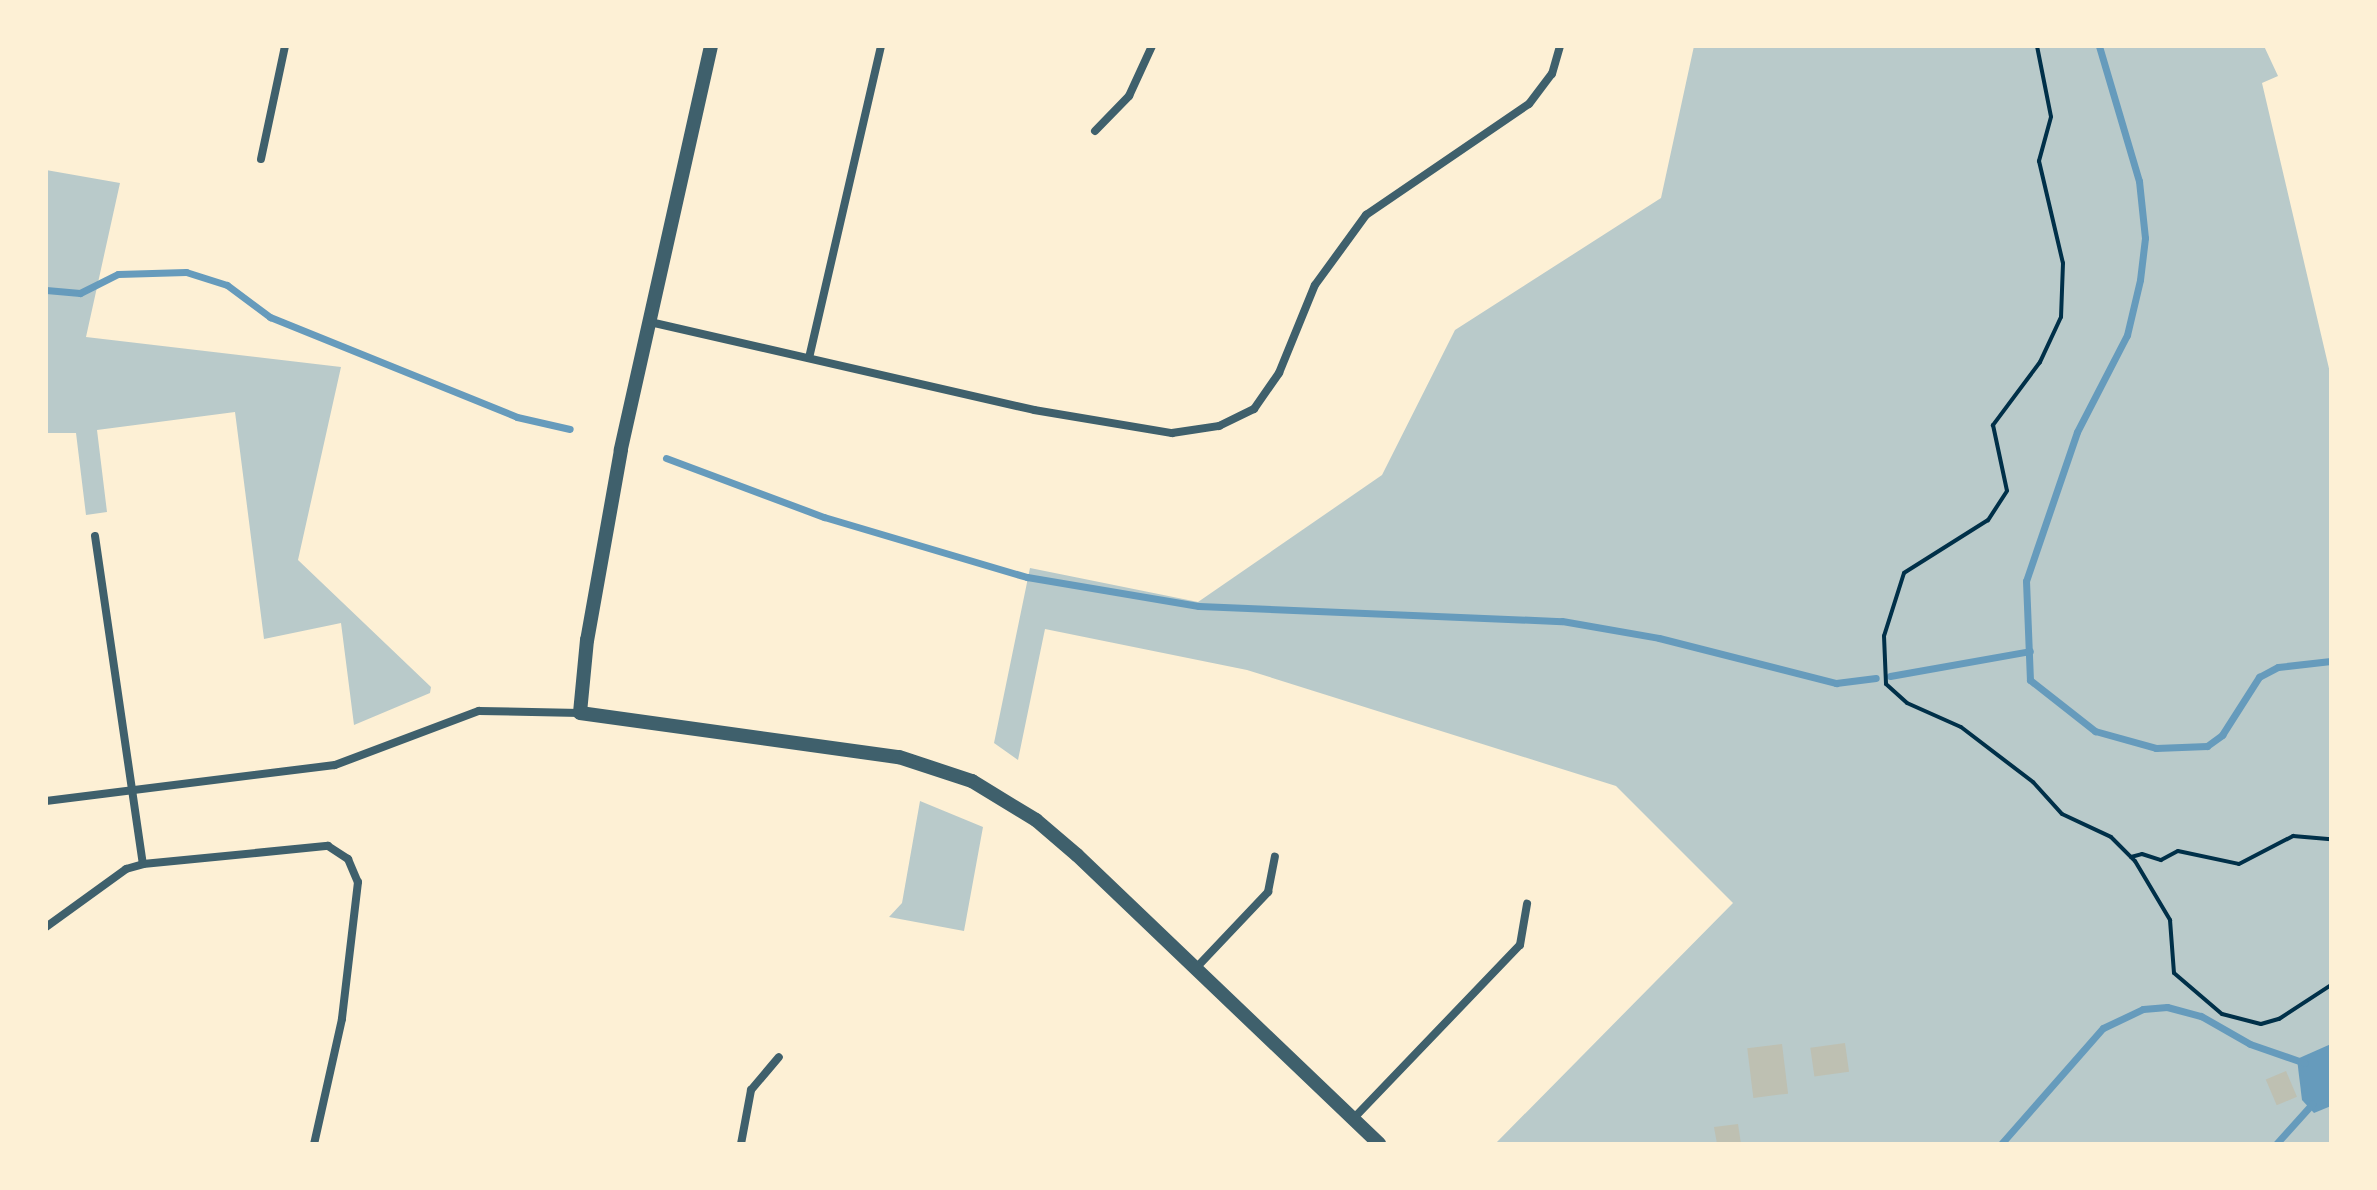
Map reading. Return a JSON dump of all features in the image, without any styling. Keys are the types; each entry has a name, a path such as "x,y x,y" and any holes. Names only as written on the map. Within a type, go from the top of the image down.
{"street":[{"path":"261,159 285,46"},
{"path":"580,713 597,585 650,322 711,46"},
{"path":"809,358 881,46"},
{"path":"1095,131 1129,96 1152,46"},
{"path":"650,322 1049,413 1172,433 1219,426 1254,409 1279,373 1315,285 1366,215 1529,104 1552,74 1560,46"},
{"path":"95,536 143,864"},
{"path":"46,801 335,765 479,711 580,713 899,757 972,781 1036,820 1379,1144"},
{"path":"46,927 126,869 143,864 328,846 348,859 358,882 342,1019 314,1144"},
{"path":"1196,968 1268,892 1275,857"},
{"path":"1353,1119 1520,945 1527,904"},
{"path":"741,1144 751,1090 779,1057"}],"path":[{"path":"2037,46 2051,117 2039,161 2063,263 2061,317 2040,362 1993,425 2007,491 1988,520 1904,573 1884,636 1886,684 1895,696 1961,727 2033,782 2062,814 2111,837 2157,890 2170,920 2174,973 2222,1014 2261,1024 2293,1011 2331,985"},
{"path":"2131,857 2142,854 2161,860 2178,851 2239,864 2293,836 2331,839"}],"shaded area":[{"path":"1694,46 2264,46 2278,76 2262,83 2331,377 2331,1144 1495,1144 1733,903 1616,786 1247,670 1045,629 1018,760 994,743 1030,568 1198,602 1382,475 1455,330 1661,198"},
{"path":"46,170 120,183 86,337 341,367 298,560 431,687 430,693 354,725 341,623 264,639 235,412 97,430 107,512 86,515 76,433 46,433"},
{"path":"920,801 983,827 964,931 889,917 902,903"}],"water":[{"path":"2331,1044 2331,1106 2314,1113 2302,1100 2297,1059"}],"building":[{"path":"1845,1043 1849,1072 1814,1077 1810,1048"},
{"path":"1782,1044 1788,1094 1753,1098 1747,1048"},
{"path":"2286,1071 2297,1097 2277,1105 2266,1080"},
{"path":"1738,1124 1741,1144 1717,1144 1714,1127"}],"waterway":[{"path":"2099,46 2139,181 2145,238 2140,280 2127,335 2077,432 2026,581 2030,680 2095,731 2156,748 2207,746 2222,735 2259,677 2278,667 2331,661"},
{"path":"46,290 80,293 118,274 186,272 227,285 270,317 517,417 570,429"},
{"path":"666,458 824,517 1027,577 1199,606 1562,621 1659,638 1836,683 1876,678"},
{"path":"1890,676 2030,651"},
{"path":"2001,1144 2103,1028 2143,1009 2167,1007 2201,1016 2250,1044 2305,1063"},
{"path":"2276,1144 2312,1104"}]}
